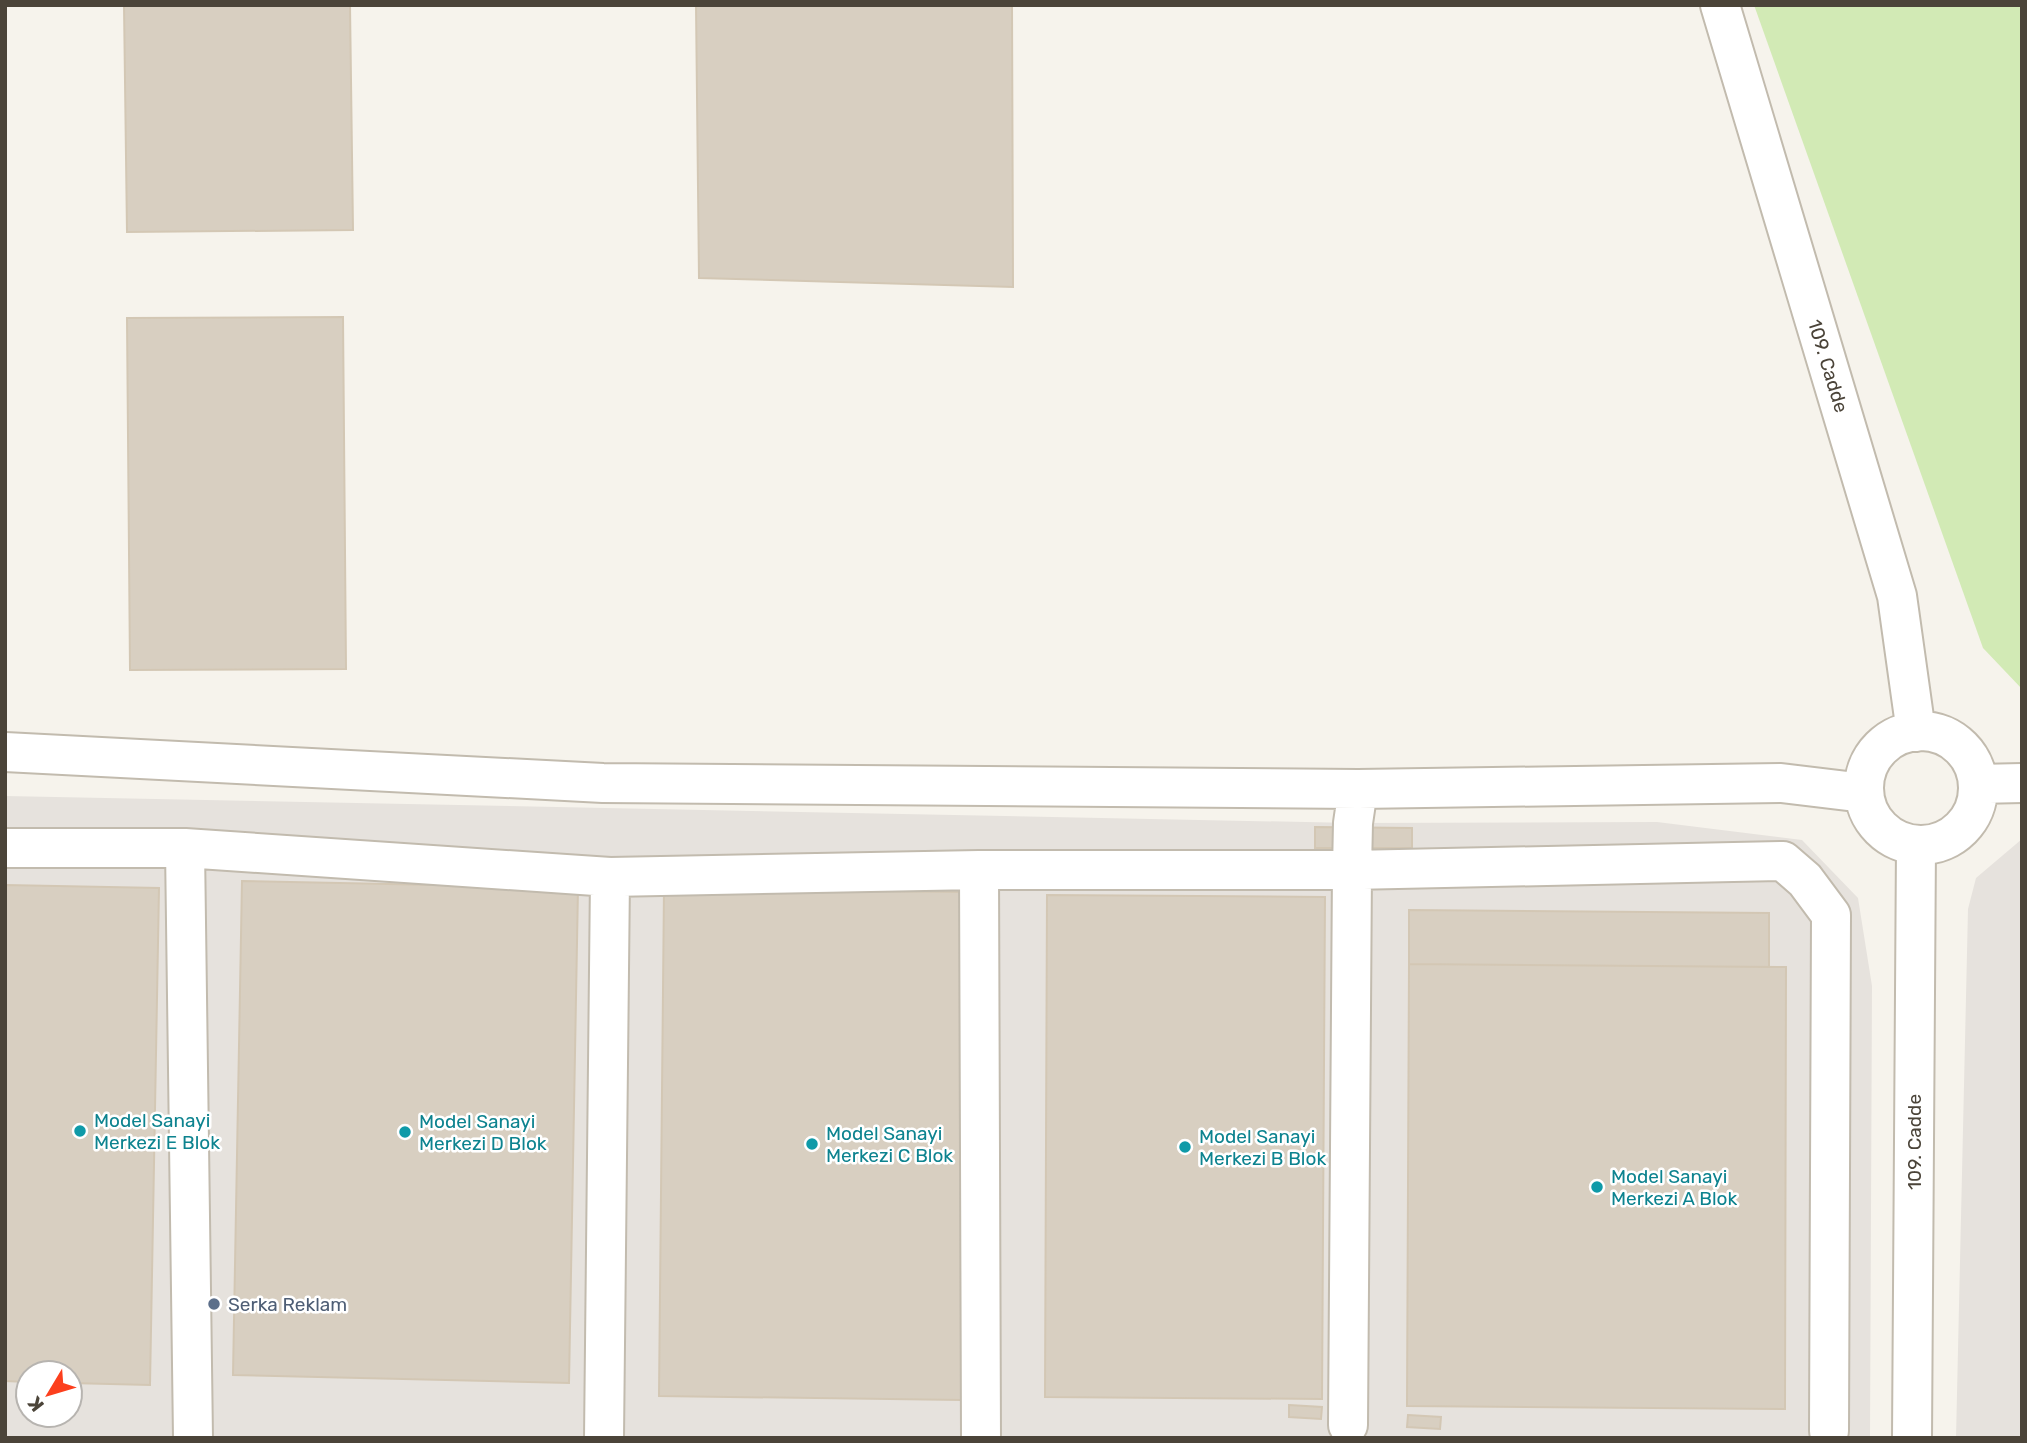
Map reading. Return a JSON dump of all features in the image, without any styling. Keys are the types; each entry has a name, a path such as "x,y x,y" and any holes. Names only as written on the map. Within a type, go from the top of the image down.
{"street":[{"name":"109. Cadde","path":"1720,5 1897,596 1916,732"},
{"path":"1916,732 1934,732 1956,743 1971,761 1978,784 1976,807 1964,828 1933,845 1916,845 1897,840 1878,826 1871,816 1864,793 1867,770 1879,750 1899,736 1916,732"},
{"path":"5,752 603,783 1358,789 1781,783 1864,793"},
{"path":"1978,784 2022,783"},
{"path":"1348,1425 1352,870 1353,823 1358,789"},
{"name":"109. Cadde","path":"1912,1438 1916,845"},
{"path":"5,848 185,848 610,877 979,870 1352,870 1783,861 1805,880 1831,915 1829,1431"},
{"path":"185,848 193,1438"},
{"path":"979,870 981,1438"},
{"path":"604,1438 610,877"}],"shaded area":[{"path":"5,796 1353,823 1657,822 1802,840 1858,898 1872,986 1870,1438 5,1438"},
{"path":"2022,839 2022,1438 1956,1438 1968,909 1976,878"}],"green space":[{"path":"1754,5 2022,5 2022,689 1983,648"}],"building":[{"path":"124,5 350,5 353,230 127,232"},
{"path":"696,5 1012,5 1013,287 699,278"},
{"path":"343,317 346,669 130,670 127,318"},
{"path":"1315,827 1412,828 1412,848 1315,848"},
{"name":"Model Sanayi Merkezi D Blok","path":"242,881 578,888 569,1383 233,1375"},
{"name":"Model Sanayi Merkezi E Blok","path":"5,885 159,888 150,1385 84,1383 84,1359 14,1359 14,1381 5,1381"},
{"name":"Model Sanayi Merkezi C Blok","path":"664,889 965,892 961,1400 659,1396"},
{"name":"Model Sanayi Merkezi B Blok","path":"1047,895 1325,897 1322,1399 1045,1397"},
{"path":"1409,910 1769,913 1769,967 1409,964"},
{"name":"Model Sanayi Merkezi A Blok","path":"1409,964 1786,967 1785,1409 1407,1406"},
{"path":"1289,1405 1322,1407 1321,1419 1289,1417"},
{"path":"1408,1415 1441,1417 1440,1429 1407,1427"}],"place":[{"name":"Model Sanayi Merkezi E Blok","path":"80,1131"},
{"name":"Model Sanayi Merkezi D Blok","path":"405,1132"},
{"name":"Model Sanayi Merkezi C Blok","path":"812,1144"},
{"name":"Model Sanayi Merkezi B Blok","path":"1185,1147"},
{"name":"Model Sanayi Merkezi A Blok","path":"1597,1187"},
{"name":"Serka Reklam","path":"214,1304"}]}
